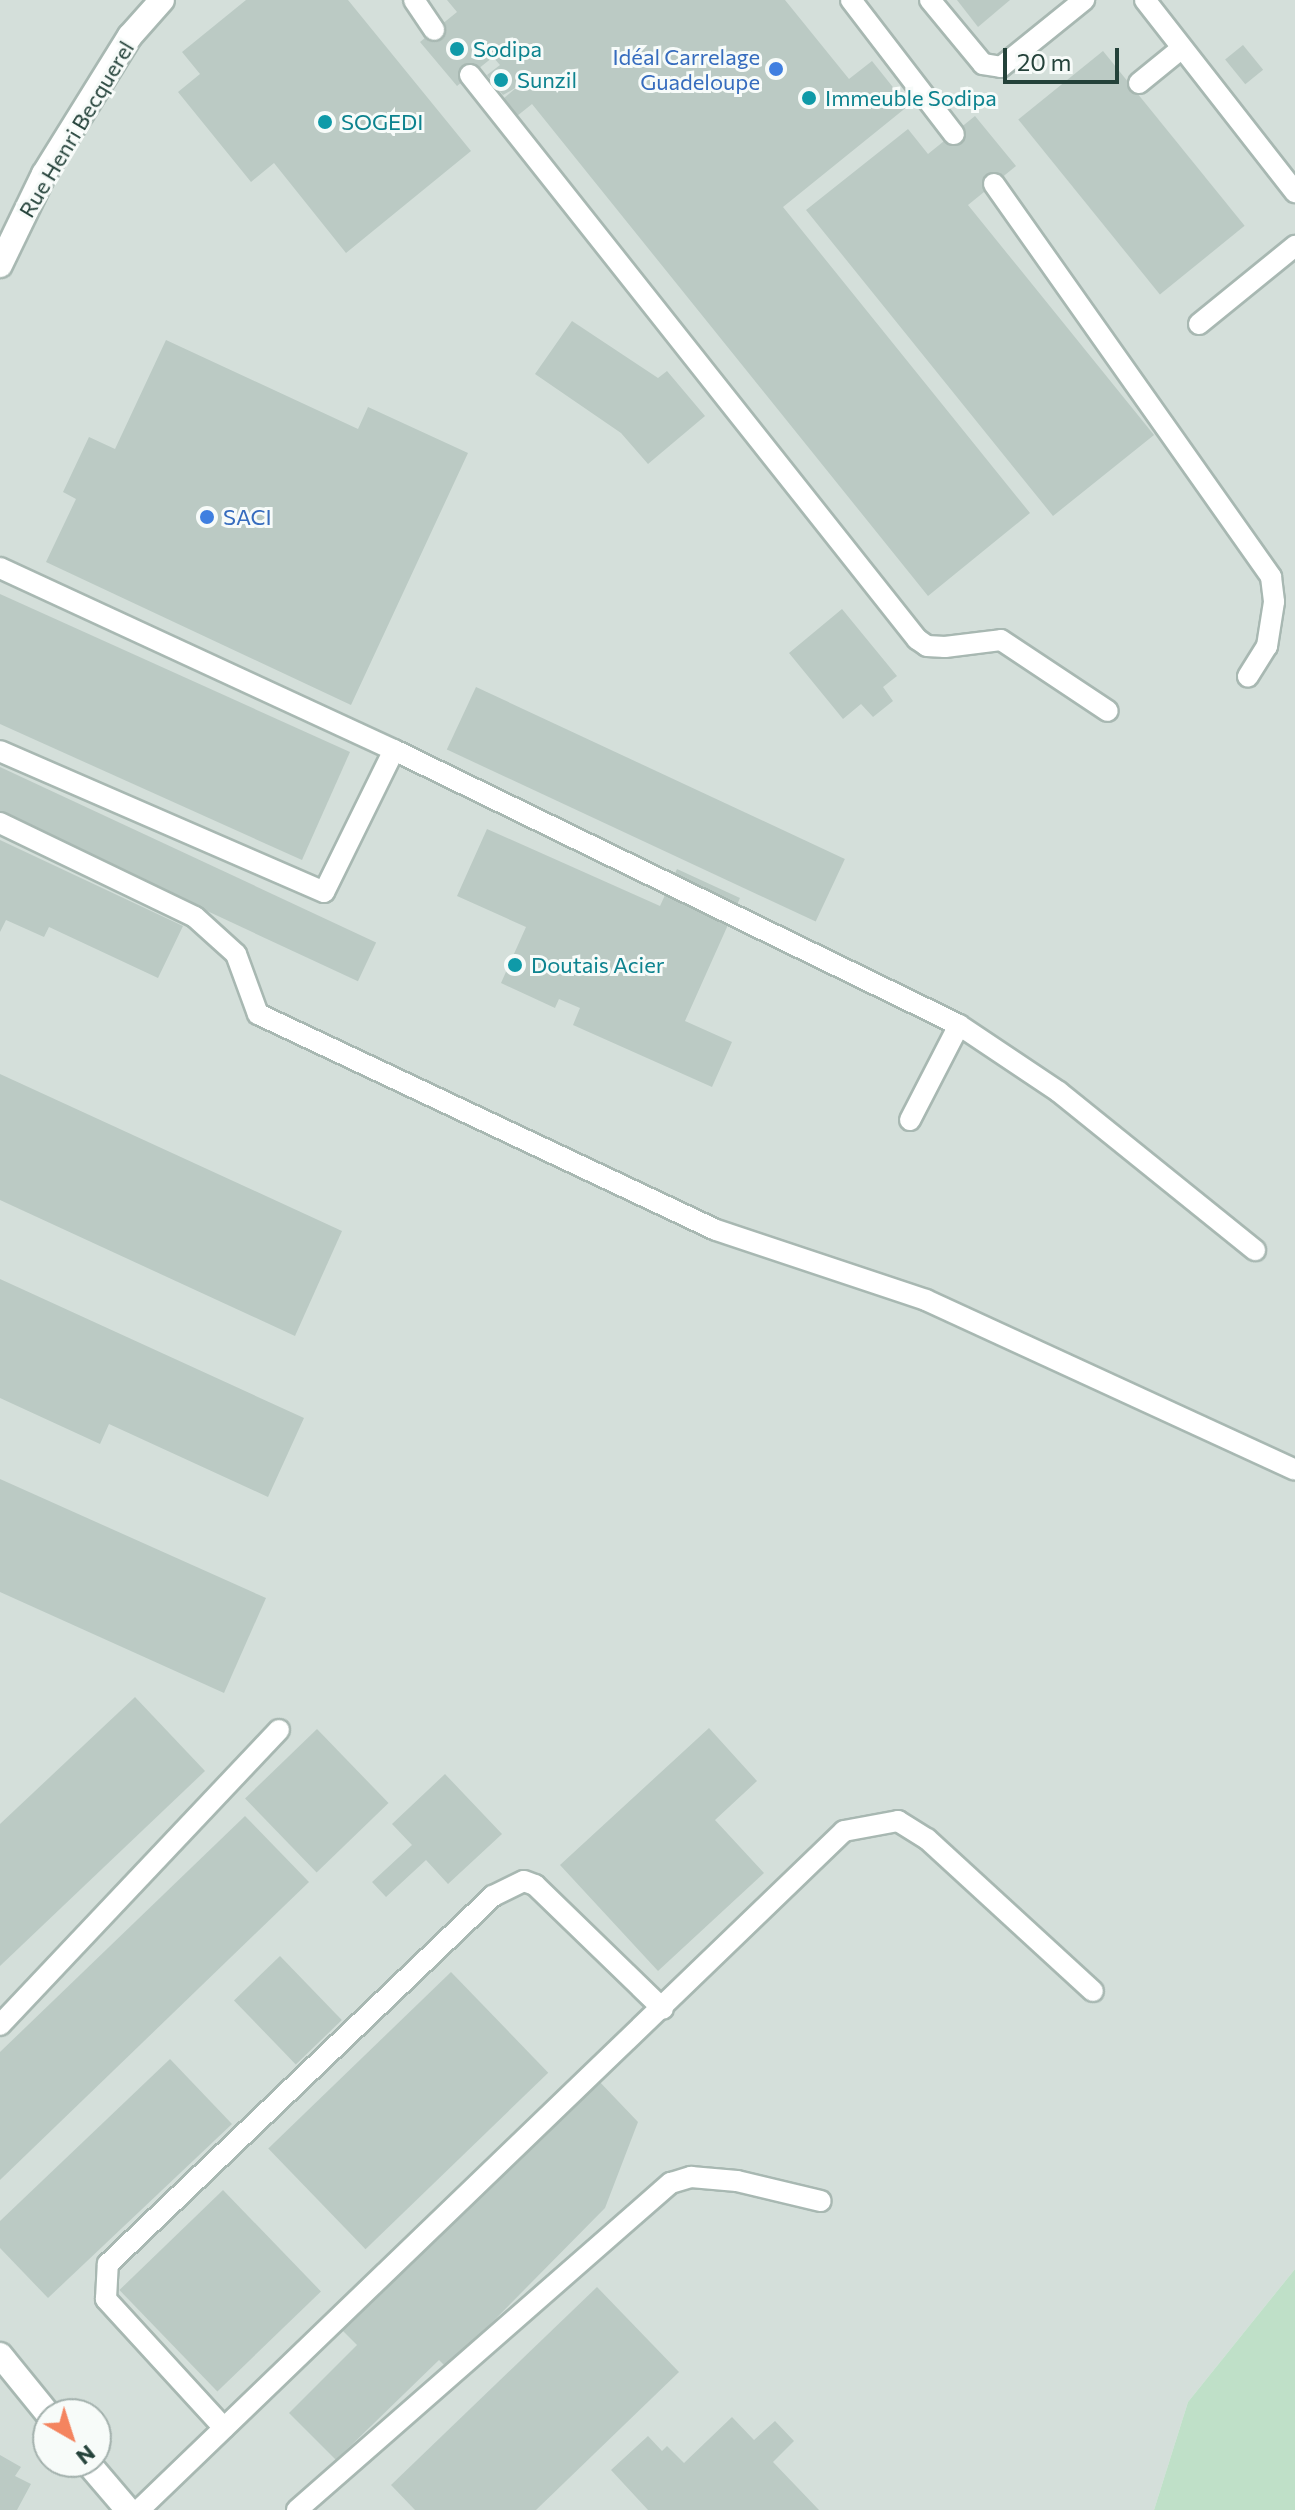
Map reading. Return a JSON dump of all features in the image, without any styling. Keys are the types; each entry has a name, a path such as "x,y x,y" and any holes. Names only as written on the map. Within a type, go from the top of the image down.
{"street":[{"name":"Rue Henri Becquerel","path":"0,265 44,174 130,36 162,0"},
{"path":"0,2355 35,2398"},
{"path":"101,2478 128,2510"}],"lane":[{"path":"414,0 434,30"},
{"path":"851,0 954,134"},
{"path":"930,0 983,64 1001,67 1084,0"},
{"path":"1145,0 1295,192"},
{"path":"1139,83 1182,48"},
{"path":"470,75 917,639 927,646 945,647 1001,640 1108,711"},
{"path":"994,184 1271,577 1274,602 1267,646 1248,676"},
{"path":"1199,324 1295,246"},
{"path":"0,568 394,750 959,1025 1059,1092 1255,1250"},
{"path":"0,751 324,892 394,750"},
{"path":"0,823 195,917 236,954 258,1014 676,1212 926,1300 1295,1470"},
{"path":"910,1120 959,1025"},
{"path":"0,2025 279,1730"},
{"path":"139,2510 616,2046 663,2009 844,1831 898,1821 927,1839 1093,1991"},
{"path":"224,2428 106,2299 108,2264 493,1896 524,1881 535,1885 663,2009"},
{"path":"297,2510 671,2183 691,2177 737,2181 821,2201"}],"shaded area":[{"path":"0,0 1295,0 1295,2269 1188,2402 1154,2510 0,2510"}],"green space":[{"path":"1295,2269 1295,2510 1154,2510 1188,2402"}],"building":[{"name":"SOGEDI","path":"246,0 348,0 471,151 346,253 274,163 251,182 178,92 200,74 182,52"},
{"path":"447,0 785,0 849,79 872,61 908,106 783,207 1030,513 928,596 532,104 517,116 503,99 517,87 503,95 487,75 500,65 493,57 457,86 420,42 457,12"},
{"path":"957,0 1010,0 978,27"},
{"path":"1243,45 1263,70 1245,84 1225,59"},
{"path":"1103,51 1245,226 1160,294 1018,120"},
{"path":"975,116 1016,166 968,205 1154,435 1053,516 806,210 908,129 928,154"},
{"path":"572,321 658,378 667,371 705,416 648,464 621,433 535,374"},
{"name":"SACI","path":"166,340 358,429 368,407 468,453 351,705 46,562 76,499 63,492 89,437 115,449"},
{"path":"0,594 350,752 302,860 0,724"},
{"path":"842,609 897,676 883,687 893,701 873,717 861,704 843,719 789,653"},
{"path":"476,687 845,859 816,922 447,750"},
{"path":"0,767 376,942 358,981 0,814"},
{"path":"487,829 660,906 677,869 740,898 685,1021 732,1042 712,1087 573,1025 580,1008 559,999 555,1008 501,983 526,927 457,896"},
{"path":"0,840 183,926 158,978 49,927 44,937 6,920 0,932"},
{"path":"0,1074 342,1231 295,1336 0,1200"},
{"path":"0,1279 304,1418 268,1497 109,1424 100,1444 0,1398"},
{"path":"0,1479 266,1598 224,1693 0,1592"},
{"path":"135,1697 205,1771 0,1966 0,1824"},
{"path":"709,1728 757,1781 715,1820 764,1873 658,1971 560,1865"},
{"path":"317,1729 389,1803 317,1873 245,1798"},
{"path":"445,1774 502,1834 448,1884 426,1860 386,1897 372,1882 412,1845 392,1824"},
{"path":"245,1816 309,1882 0,2180 0,2052"},
{"path":"280,1956 342,2020 296,2064 234,2000"},
{"path":"451,1972 548,2073 366,2249 268,2148"},
{"path":"170,2059 232,2124 48,2298 0,2248 0,2221"},
{"path":"596,2078 638,2122 605,2208 447,2368 439,2360 336,2460 289,2413 357,2345 340,2328"},
{"path":"223,2190 321,2291 217,2391 119,2290"},
{"path":"597,2287 679,2372 536,2510 415,2510 391,2485"},
{"path":"732,2417 754,2440 775,2421 794,2441 773,2462 819,2510 648,2510 611,2470 648,2436 662,2451 667,2446 684,2463"},
{"path":"0,2455 21,2467 15,2476 31,2484 17,2510 0,2510"}],"place":[{"name":"Sodipa","path":"457,49"},
{"name":"Idéal Carrelage Guadeloupe","path":"776,69"},
{"name":"Sunzil","path":"501,80"},
{"name":"Immeuble Sodipa","path":"809,98"},
{"name":"SOGEDI","path":"325,122"},
{"name":"SACI","path":"207,517"},
{"name":"Doutais Acier","path":"515,965"}]}
